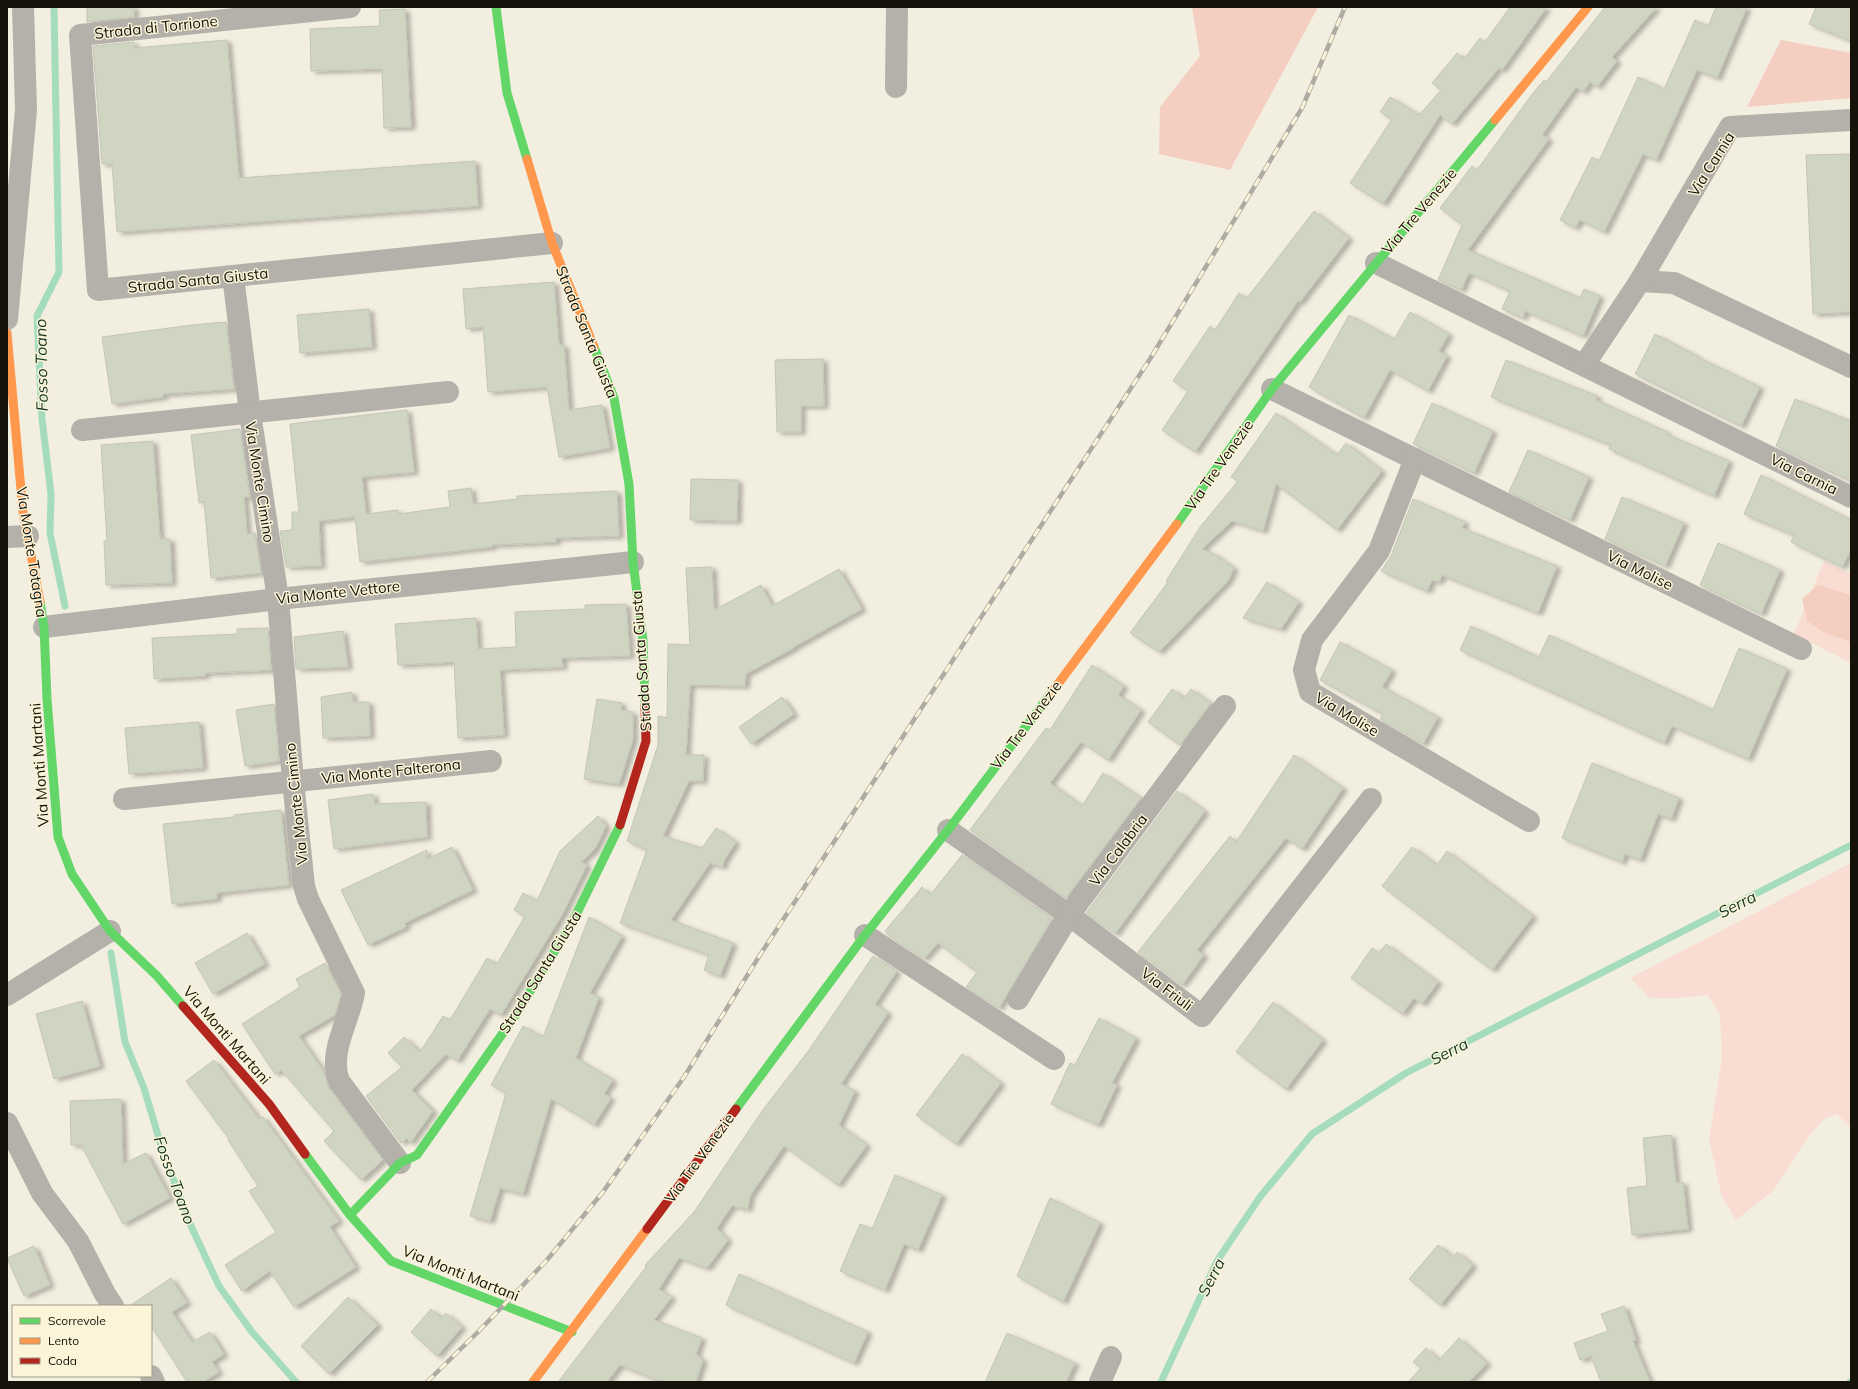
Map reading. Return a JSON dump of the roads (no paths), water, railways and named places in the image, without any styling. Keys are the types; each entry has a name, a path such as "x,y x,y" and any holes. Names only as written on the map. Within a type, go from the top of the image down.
{"street":[{"path":"7,319 26,110 23,7"},
{"name":"Strada di Torrione","path":"80,35 350,7"},
{"name":"Strada Santa Giusta","path":"350,1215 400,1163 417,1155 518,1012 573,921 618,831 646,741 643,640 633,562 629,484 614,398 552,243 506,93 496,7"},
{"path":"896,87 897,7"},
{"name":"Via Tre Venezie","path":"534,1382 724,1123 865,935 948,830 1202,491 1272,389 1588,7"},
{"name":"Strada Santa Giusta","path":"80,35 98,290 552,243"},
{"name":"Via Carnia","path":"1584,366 1640,281 1730,127 1851,120"},
{"name":"Via Carnia","path":"1376,263 1851,497"},
{"name":"Via Monte Cimino","path":"233,276 250,413 278,599 293,781 304,886 308,899 354,993 352,1006 336,1055 335,1071 339,1081 400,1163"},
{"path":"1640,281 1674,283 1851,367"},
{"name":"Via Monte Totagna","path":"7,333 23,512 17,537 44,627"},
{"name":"Via Molise","path":"1272,389 1801,649"},
{"name":"Via Monte Cimino","path":"82,430 448,392"},
{"name":"Via Molise","path":"1415,459 1379,551 1312,640 1304,670 1310,692 1529,821"},
{"name":"Via Monte Vettore","path":"44,627 278,599 633,562"},
{"name":"Via Monti Martani","path":"44,627 47,699 58,837 72,874 110,931 156,976 269,1104 350,1215 392,1261 572,1332"},
{"name":"Via Calabria","path":"1018,999 1069,915 1225,706"},
{"name":"Via Monte Falterona","path":"124,799 491,761"},
{"name":"Via Friuli","path":"948,830 1069,915 1202,1016 1371,799"},
{"path":"7,995 110,931"},
{"path":"865,935 1054,1059"},
{"path":"7,1123 42,1192 78,1241 105,1294 112,1305"},
{"path":"1100,1382 1111,1357"}],"waterway":[{"name":"Fosso Toano","path":"54,7 59,272 37,316 42,419 51,494 50,533 65,606"},
{"name":"Serra","path":"1161,1382 1217,1261 1260,1197 1312,1134 1406,1073 1851,845"},
{"name":"Fosso Toano","path":"111,953 125,1042 144,1088 162,1149 191,1226 219,1286 252,1332 296,1382"}],"railway":[{"path":"427,1382 478,1332 547,1260 603,1192 684,1077 760,955 1150,359 1302,108 1345,7"}]}
